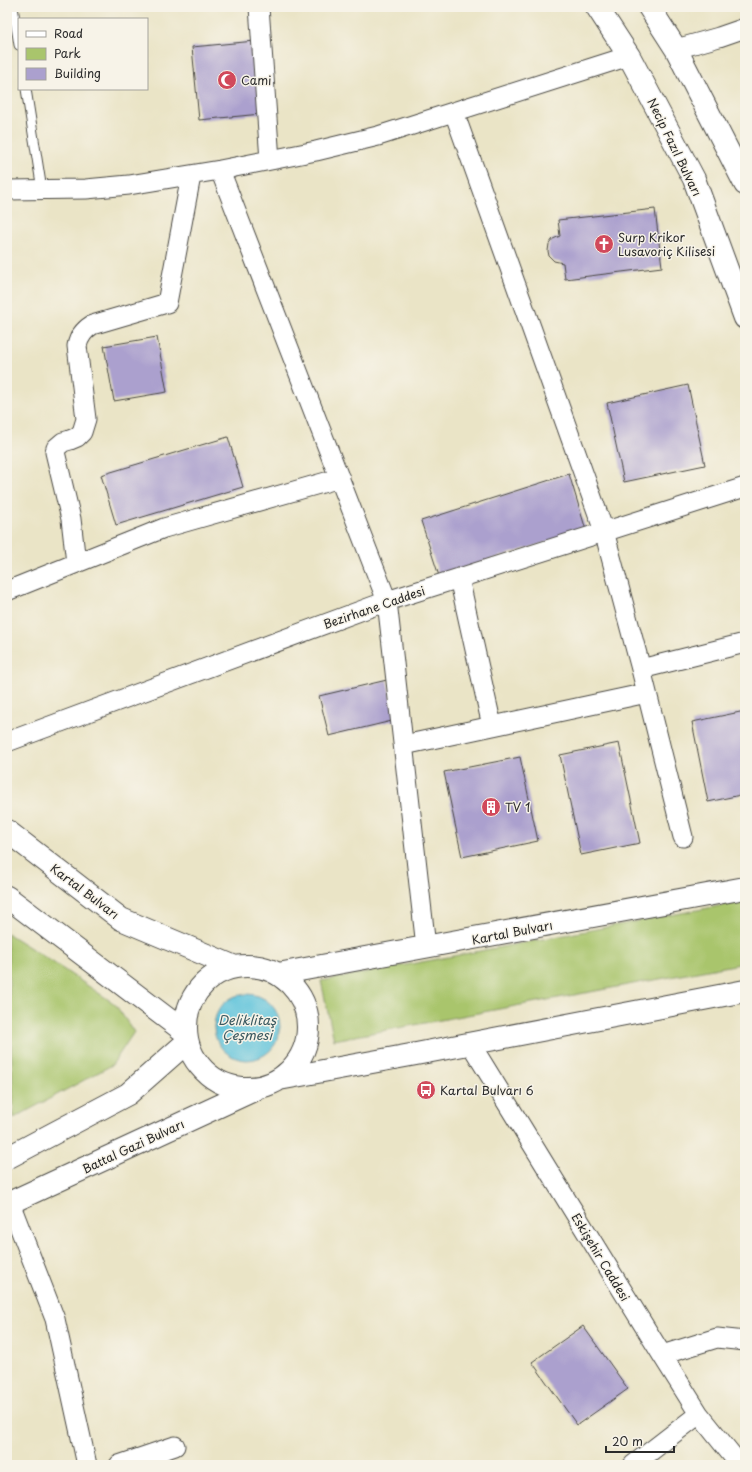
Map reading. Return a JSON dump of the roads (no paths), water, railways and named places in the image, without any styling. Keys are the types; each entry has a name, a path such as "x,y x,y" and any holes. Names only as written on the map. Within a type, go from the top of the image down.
{"main road":[{"name":"Necip Fazıl Bulvarı","path":"597,7 629,56 694,179 745,318"},
{"path":"649,7 676,49 745,184"},
{"name":"Kartal Bulvarı","path":"7,831 121,919 235,967"},
{"name":"Kartal Bulvarı","path":"278,974 745,888"},
{"path":"7,897 186,1037"},
{"path":"250,966 264,968 278,974 290,983 299,995 305,1008 308,1023 307,1037 303,1052 296,1064 285,1075 273,1083 258,1087 244,1088 229,1086 216,1080 204,1071 194,1059 186,1037 186,1017 190,1002 208,979 221,971 235,967 250,966"},
{"path":"279,1079 745,991"},
{"path":"7,1158 128,1094 186,1037"},
{"name":"Battal Gazi Bulvarı","path":"8,1203 258,1087"}],"street":[{"path":"259,7 270,160"},
{"path":"676,49 745,28"},
{"path":"7,190 86,189 129,185 191,176 316,151 378,136 629,56"},
{"path":"454,112 604,531 641,669 682,837"},
{"path":"220,170 387,601 426,947"},
{"path":"76,563 71,519 55,452 59,444 77,437 82,432 86,419 77,346 79,339 87,328 92,325 167,303 191,176"},
{"path":"7,591 164,528 340,478"},
{"name":"Bezirhane Caddesi","path":"7,742 387,601 745,487"},
{"path":"459,578 492,726"},
{"path":"641,669 745,643"},
{"path":"404,745 647,693"},
{"name":"Eskişehir Caddesi","path":"470,1043 699,1414 740,1465"},
{"path":"8,1203 56,1319 87,1465"},
{"path":"662,1355 717,1338 745,1341"},
{"path":"633,1465 699,1414"},
{"path":"119,1465 174,1446"}],"lane":[{"path":"13,7 18,38"},
{"path":"26,90 42,190"}],"water":[{"name":"Deliklitaş Çeşmesi","path":"247,994 260,997 270,1004 277,1014 280,1027 277,1040 270,1050 260,1057 247,1060 234,1057 224,1050 217,1040 214,1027 217,1014 224,1004 234,997"}],"place":[{"name":"Cami","path":"227,80"},
{"name":"Surp Krikor Lusavoriç Kilisesi","path":"604,244"},
{"name":"TV 1","path":"491,807"},
{"name":"Kartal Bulvarı 6","path":"426,1090"}]}
